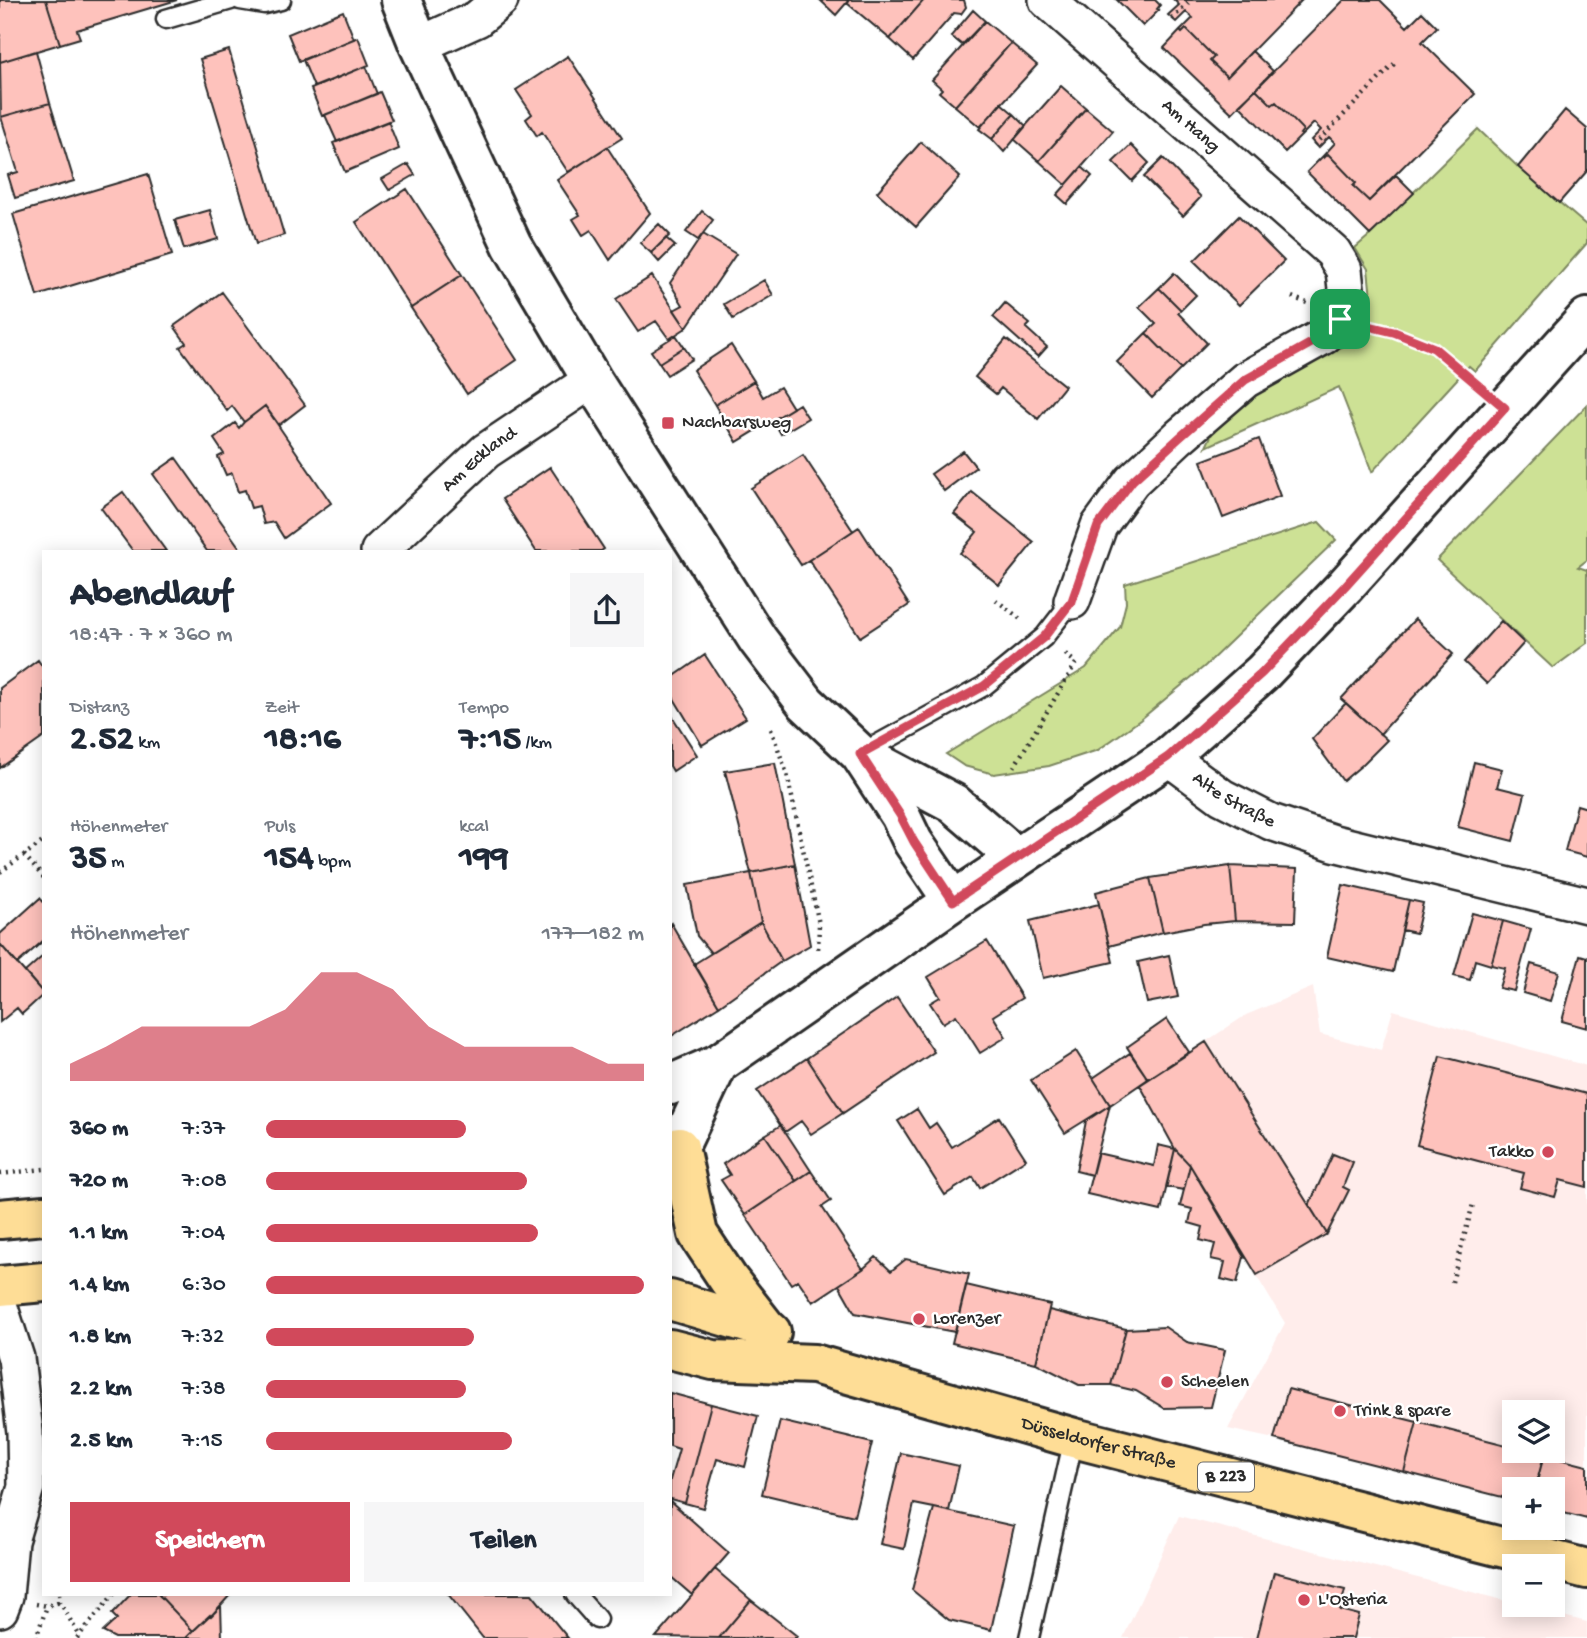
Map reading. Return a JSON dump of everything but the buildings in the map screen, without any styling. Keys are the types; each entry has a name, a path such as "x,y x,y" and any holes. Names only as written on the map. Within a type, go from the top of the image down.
{"main road":[{"path":"401,0 419,45 512,245 592,380 758,640 806,703 860,754 953,901"},
{"path":"672,1083 718,1064 953,901 1168,757 1262,673 1345,586 1587,318"},
{"path":"860,754 953,803 1017,858"},
{"path":"718,1064 675,1158 698,1234 728,1279 767,1329"},
{"path":"0,1219 42,1215"},
{"path":"0,1286 42,1282"},
{"name":"Düsseldorfer Straße","path":"672,1301 767,1329 814,1364"},
{"name":"Düsseldorfer Straße","path":"672,1350 713,1360 814,1364 1074,1438 1587,1569"}],"street":[{"path":"419,45 477,19 500,0"},
{"name":"Am Hang","path":"1047,0 1333,252 1344,270 1347,298 1340,319"},
{"path":"1072,601 1098,526 1132,481 1245,380 1324,336 1340,319"},
{"name":"Am Eckland","path":"380,550 486,451 592,380"},
{"name":"Alte Straße","path":"1168,757 1222,797 1271,822 1334,843 1587,905"},
{"path":"0,1308 16,1358 25,1432 26,1487 5,1530 5,1596 0,1609"}],"lane":[{"path":"166,19 230,0"},
{"path":"240,0 264,4 281,0"},
{"path":"860,754 984,686 1044,637 1072,601"},
{"path":"1029,1638 1074,1438"},
{"path":"577,1596 597,1619"}],"path":[{"path":"1172,19 1191,0"},
{"path":"1314,145 1396,62"},
{"path":"1292,297 1340,319 1394,332 1434,348 1505,408"},
{"path":"996,600 1076,663 1014,767"},
{"path":"771,729 787,774 818,924 818,994"},
{"path":"0,872 42,842"},
{"path":"24,855 42,876"},
{"path":"0,1174 42,1169"},
{"path":"1452,1282 1473,1204"},
{"path":"60,1596 60,1602 79,1637 112,1596"},
{"path":"36,1638 47,1606"}],"shaded area":[{"path":"1313,987 1320,1034 1381,1050 1393,1010 1587,1066 1587,1519 1565,1513 1565,1477 1502,1477 1502,1497 1228,1429 1285,1323 1190,1166 1175,1149 1140,1085 1246,1015"},
{"path":"1179,1516 1502,1600 1502,1617 1565,1616 1587,1622 1587,1638 1123,1638"}],"green space":[{"path":"1478,129 1587,226 1587,243 1475,371 1469,366 1372,472 1339,387 1206,447 1214,429 1247,399 1332,353 1359,335 1371,298 1368,269 1355,248"},
{"path":"1587,405 1587,560 1578,567 1587,570 1587,643 1553,668 1437,560"},
{"path":"1319,522 1336,540 1205,666 1140,720 1098,750 1049,766 994,774 964,766 946,754 1086,668 1120,627 1126,603 1125,584"}],"place":[{"name":"Nachbarsweg","path":"668,423"},
{"name":"Takko","path":"1548,1152"},
{"name":"Lorenzer","path":"919,1319"},
{"name":"Scheelen","path":"1167,1382"},
{"name":"Trink & spare","path":"1340,1411"},
{"name":"L'Osteria","path":"1304,1600"}],"route":[{"path":"1340,319 1394,332 1434,348 1505,408 1345,586 1262,673 1168,757 953,901 860,754 984,686 1044,637 1072,601 1098,526 1132,481 1245,380 1324,336 1340,319"}]}
